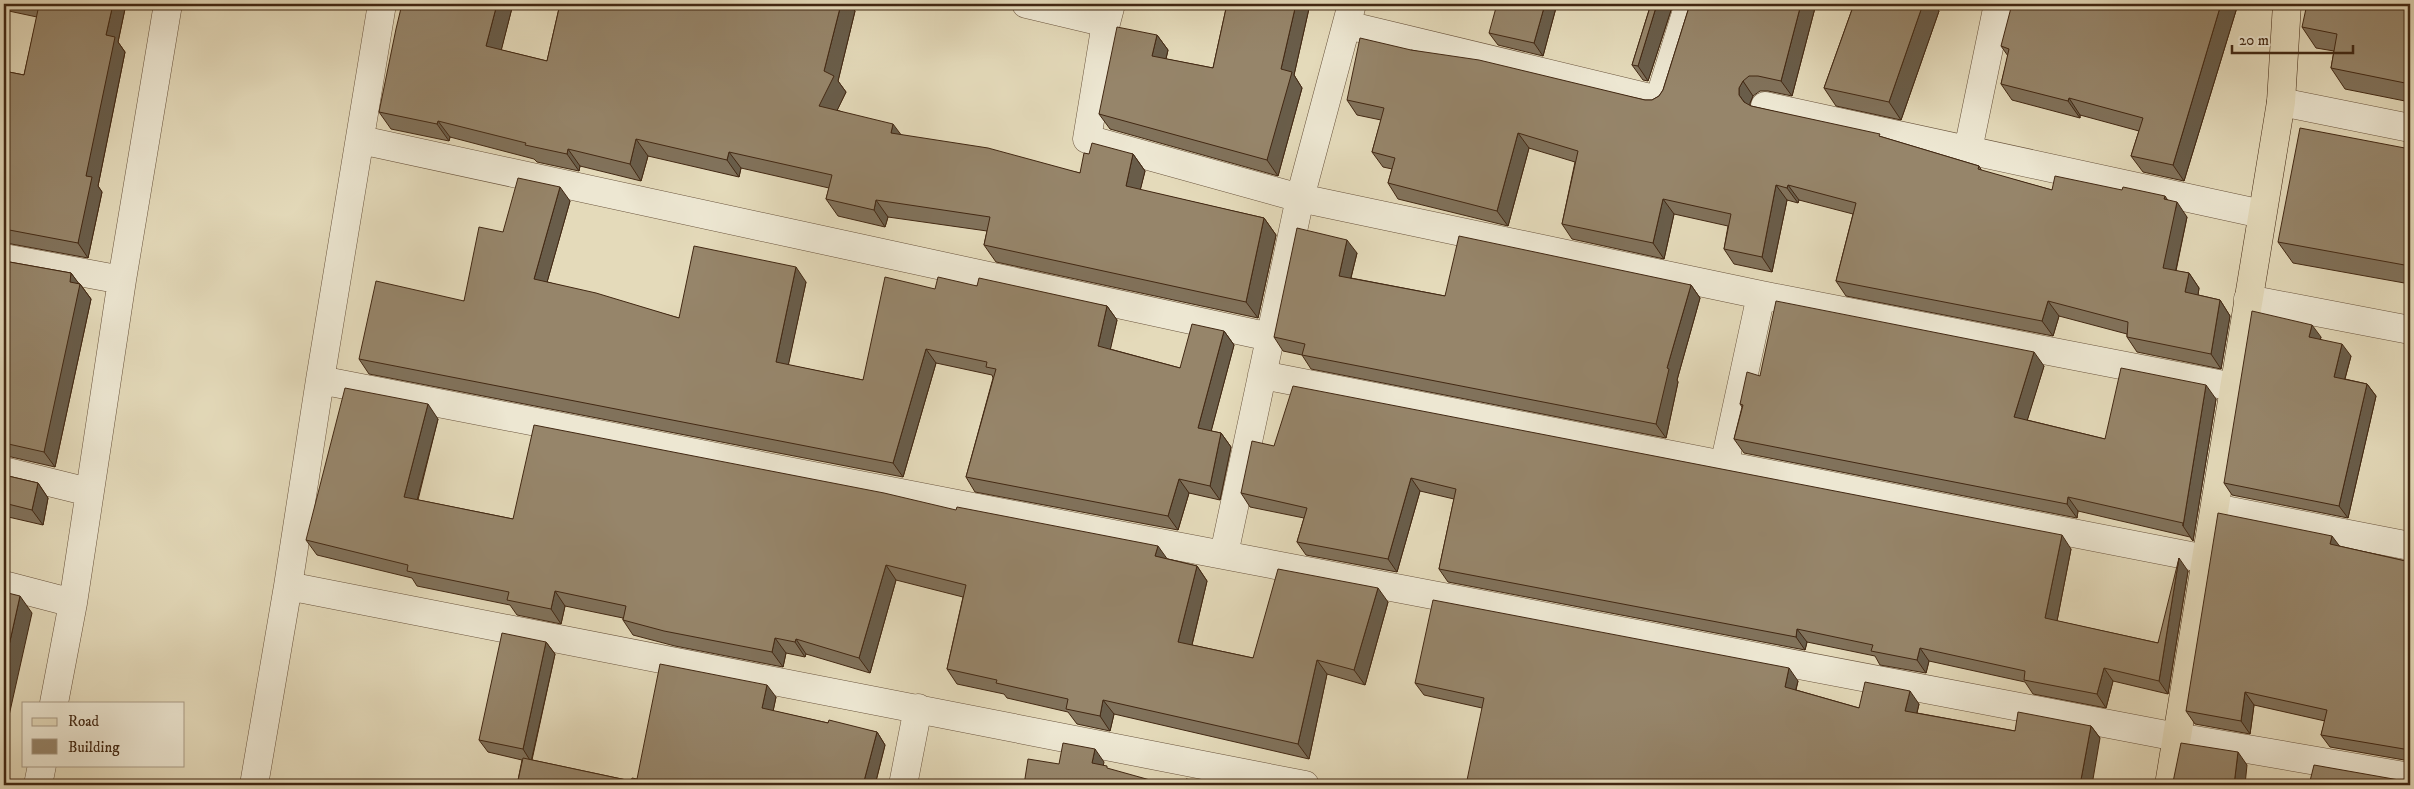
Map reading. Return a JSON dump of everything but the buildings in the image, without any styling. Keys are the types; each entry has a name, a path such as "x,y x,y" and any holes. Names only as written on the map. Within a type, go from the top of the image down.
{"main road":[{"path":"2169,785 2281,102 2287,4"}],"street":[{"path":"54,702 73,603 122,280 168,4"},
{"path":"254,785 382,4"},
{"path":"1026,4 1108,13 1087,139 1300,198 1761,295 2234,387"},
{"path":"1224,554 1300,198 1350,14 1659,100 1690,4"},
{"path":"1968,150 1998,4"},
{"path":"2281,102 2410,128"},
{"path":"1765,106 2262,214"},
{"path":"361,140 1270,337"},
{"path":"4,258 122,280"},
{"path":"1724,466 1761,295"},
{"path":"2248,298 2410,330"},
{"path":"1262,375 2206,559"},
{"path":"320,380 1050,522 2177,737 2410,777"},
{"path":"4,471 89,492"},
{"path":"2215,508 2410,546"},
{"path":"4,584 73,603"},
{"path":"288,586 1305,785"},
{"path":"903,785 918,708"},
{"path":"38,785 42,766"}]}
